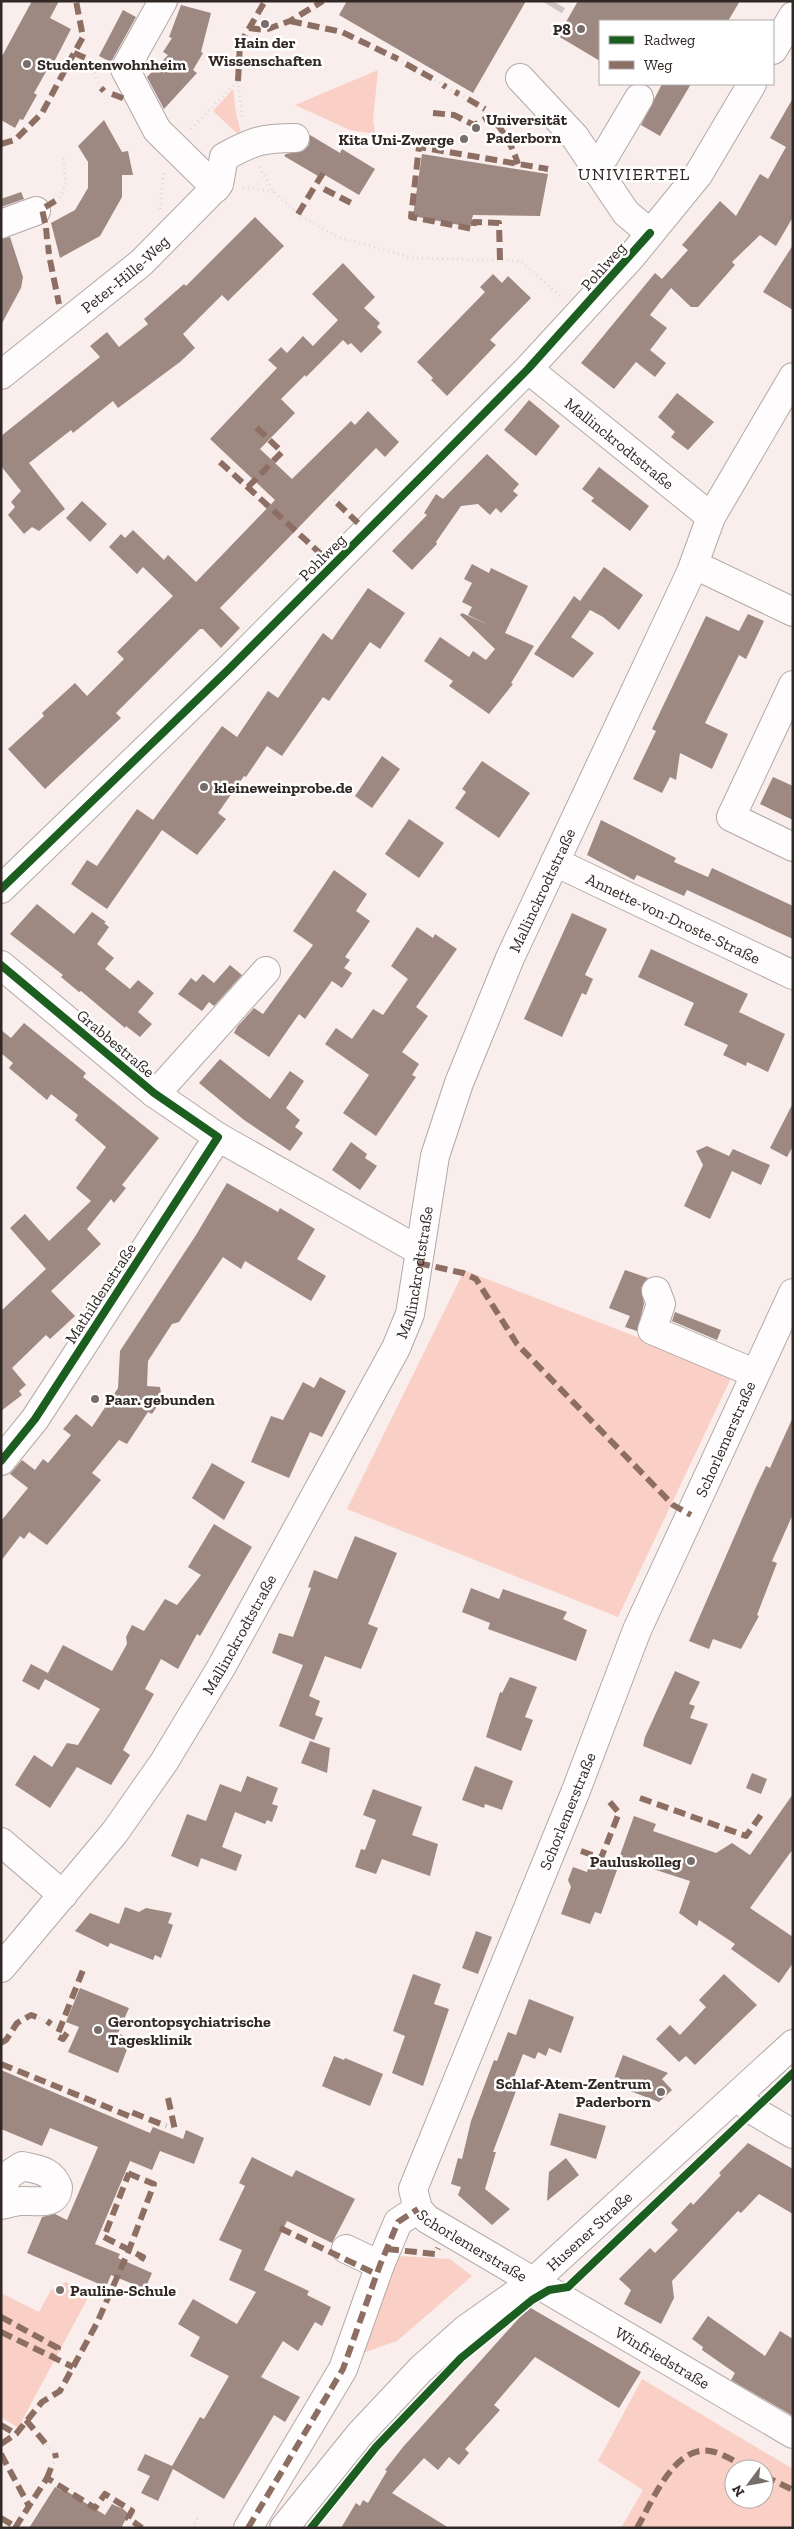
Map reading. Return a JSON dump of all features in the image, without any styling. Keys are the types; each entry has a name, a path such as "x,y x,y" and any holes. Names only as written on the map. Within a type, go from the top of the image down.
{"street":[{"path":"163,1 124,69 157,130 218,186"},
{"path":"781,49 793,16"},
{"path":"520,78 575,137 626,213 650,233"},
{"name":"Pohlweg","path":"1,889 229,669 528,369 650,233 698,175 751,85"},
{"path":"594,163 604,156 640,98"},
{"path":"218,186 224,157 250,143 267,138 295,138"},
{"name":"Peter-Hille-Weg","path":"1,375 141,263 218,186"},
{"path":"1,224 44,207"},
{"name":"Mallinckrodtstraße","path":"528,369 712,517"},
{"name":"Mallinckrodtstraße","path":"1,1968 115,1832 158,1770 222,1666 396,1348 410,1314 436,1156 459,1083 510,958 695,565 712,517 789,393"},
{"path":"695,565 793,612"},
{"path":"793,686 784,727 731,817 793,846"},
{"name":"Annette-von-Droste-Straße","path":"555,862 793,975"},
{"name":"Grabbestraße","path":"1,965 154,1093 218,1137 420,1251"},
{"name":"Grabbestraße","path":"154,1093 161,1088 266,971"},
{"name":"Mathildenstraße","path":"1,1460 36,1420 218,1137"},
{"path":"656,1291 661,1304 652,1330 754,1373"},
{"name":"Schorlemerstraße","path":"534,2281 427,2219 418,2209 413,2189 575,1793 637,1630 692,1515 754,1373 793,1293"},
{"path":"1,1842 62,1895"},
{"name":"Husener Straße","path":"284,2528 360,2434 421,2369 466,2329 534,2281 793,2044"},
{"path":"737,2097 754,2112 793,2134"},
{"path":"248,2528 343,2369 380,2265 398,2222 418,2209"},
{"path":"346,2249 380,2265"},
{"name":"Winfriedstraße","path":"534,2281 793,2434"}],"path":[{"path":"88,59 101,88"},
{"path":"398,59 406,64"},
{"path":"435,80 468,99"},
{"path":"160,216 166,155 238,81"},
{"path":"44,207 66,183 63,156"},
{"path":"256,162 274,192 298,214 335,236 413,258 521,261 565,301"},
{"path":"218,186 274,192"},
{"path":"47,239 48,245"},
{"path":"49,254 50,260"},
{"path":"39,2018 47,2021"},
{"path":"51,2024 60,2028"},
{"path":"166,2126 175,2130"},
{"path":"46,2444 55,2453"},
{"path":"52,2468 56,2458"},
{"path":"192,2528 198,2517"}],"shaded area":[{"path":"378,70 373,120 375,134 350,130 295,105"},
{"path":"233,89 236,113 242,138 213,111"},
{"path":"466,1271 733,1374 618,1617 347,1509 463,1273"},
{"path":"399,2256 450,2259 472,2276 397,2341 357,2355"},
{"path":"66,2282 90,2294 18,2428 1,2417 1,2293 39,2312 51,2290"},
{"path":"642,2379 793,2469 793,2528 621,2528 643,2490 598,2461"}],"building":[{"name":"Studentenwohnheim","path":"32,1 59,1 50,18 71,29 53,64 51,63 34,93 37,95 23,120 20,119 15,128 1,120 1,58"},
{"path":"347,1 526,1 473,93 339,15"},
{"name":"P8","path":"578,1 740,1 729,20 599,20 599,60 558,36"},
{"path":"181,5 211,13 201,52 203,53 193,70 197,73 164,109 147,77 168,55 163,52 172,38 169,37"},
{"path":"123,10 136,17 111,62 99,56"},
{"path":"661,85 690,85 660,136 641,125"},
{"path":"793,98 793,217 776,246 760,235 732,262 735,265 698,307 691,307 671,288 650,315 667,328 650,350 666,363 655,377 636,362 614,389 581,363 655,273 662,279 688,250 682,245 720,201 736,216 760,174 768,179 786,147 770,138"},
{"path":"104,120 122,152 128,151 133,175 122,175 122,197 100,236 60,258 51,223 75,210 88,188 88,162 78,146"},
{"path":"310,135 340,153 342,149 375,169 359,195 320,172 318,176 284,156 303,151 309,145"},
{"path":"422,154 548,174 540,216 473,215 470,227 413,216"},
{"path":"21,192 24,199 1,207 1,199"},
{"path":"255,217 284,246 228,301 222,295 183,334 195,348 180,362 118,408 113,401 73,433 71,430 29,463 65,509 39,531 32,527 24,534 8,515 15,507 11,502 21,491 1,466 1,436 100,357 90,346 107,332 119,347 148,324 144,319 184,284 186,286"},
{"path":"10,237 23,277 21,288 1,325 1,239"},
{"path":"793,245 793,310 763,292"},
{"path":"343,263 375,297 364,308 380,323 377,327 382,332 361,353 351,343 348,345 343,340 306,377 305,375 281,399 295,413 260,449 292,479 351,421 355,425 368,411 399,442 385,457 376,448 220,608 240,628 221,648 203,629 200,629 116,713 121,718 45,789 8,749 44,716 42,713 75,683 87,696 124,659 117,652 173,596 143,567 137,574 109,547 121,534 125,538 133,530 164,560 168,555 196,582 275,500 210,439 277,368 268,360 281,347 287,353 303,336 313,346 338,320 312,294"},
{"path":"493,274 502,283 508,276 531,298 490,340 496,345 447,396 417,362 485,292 480,287"},
{"path":"677,393 714,422 688,450 671,437 675,432 658,417"},
{"path":"529,400 560,426 536,456 504,430"},
{"path":"487,454 519,484 513,491 518,495 501,513 496,508 490,515 478,504 461,506 436,542 437,544 412,570 392,551 427,515 424,513 436,494 443,499"},
{"path":"599,467 649,506 630,531 591,501 594,498 582,489"},
{"path":"82,501 107,524 90,542 66,518"},
{"path":"472,564 489,573 491,568 528,586 505,633 534,646 511,683 513,684 489,714 449,686 453,681 424,661 440,637 469,657 473,651 486,660 495,649 460,615 462,613 491,626 468,615 472,607 462,602 472,583 464,579"},
{"path":"604,567 643,595 619,630 603,617 590,610 571,637 594,653 573,678 534,654 574,596 580,601"},
{"path":"368,588 405,613 380,649 370,642 329,701 323,697 282,756 267,746 218,813 226,819 197,855 162,830 107,909 71,884 87,860 97,866 137,809 153,820 222,726 237,737 268,691 278,698 323,633 332,640"},
{"path":"748,614 764,621 746,659 739,655 705,723 728,734 712,769 680,753 676,780 670,777 662,793 633,779 656,731 652,729 706,616 739,631"},
{"path":"382,756 400,769 372,808 355,796"},
{"path":"482,761 530,793 499,838 455,808 466,792 462,789"},
{"path":"773,777 793,786 793,820 760,804"},
{"path":"409,819 444,843 419,878 385,854"},
{"path":"601,820 676,858 674,862 708,877 712,868 793,906 793,939 687,890 684,896 637,875 634,880 587,855"},
{"path":"334,870 367,894 356,911 370,921 345,957 350,960 344,968 352,973 342,988 332,981 305,1019 299,1014 269,1057 234,1033 254,1008 263,1014 313,945 293,931"},
{"path":"37,904 74,934 92,912 106,922 104,923 109,927 97,944 114,958 105,969 130,989 138,980 154,993 138,1012 152,1024 140,1037 126,1026 125,1028 81,991 79,992 61,977 63,975 10,934"},
{"path":"572,913 607,929 585,975 593,979 586,995 582,993 562,1037 524,1019"},
{"path":"417,927 433,938 435,934 457,949 416,1007 428,1016 402,1052 419,1064 412,1075 416,1077 376,1136 343,1113 369,1075 325,1044 336,1028 352,1039 373,1009 383,1015 408,979 391,966"},
{"path":"651,949 748,994 739,1012 785,1034 768,1072 747,1062 746,1066 723,1055 728,1045 684,1025 694,1003 638,977"},
{"path":"230,965 242,975 214,1006 209,1002 202,1011 178,994 191,978 196,982 203,974 214,983"},
{"path":"24,1023 86,1073 83,1077 159,1138 122,1185 126,1188 114,1203 111,1199 87,1229 101,1244 51,1291 75,1316 50,1339 46,1335 12,1368 26,1385 19,1391 22,1395 1,1411 1,1311 46,1269 10,1228 25,1214 49,1241 91,1201 76,1188 106,1147 75,1120 78,1115 51,1094 47,1100 9,1068 13,1063 1,1053 1,1030 11,1038"},
{"path":"220,1059 270,1099 290,1071 304,1081 286,1108 300,1120 295,1127 303,1133 290,1151 244,1120 199,1083"},
{"path":"793,1103 793,1146 787,1157 770,1148"},
{"path":"351,1142 367,1154 365,1158 377,1166 360,1190 332,1170"},
{"path":"707,1146 729,1156 733,1149 770,1165 761,1185 732,1171 710,1219 684,1206 703,1165 696,1151"},
{"path":"227,1183 278,1212 280,1208 315,1229 297,1259 326,1276 311,1301 245,1261 241,1269 223,1257 179,1322 172,1324 148,1361 147,1386 160,1387 162,1399 152,1414 148,1412 127,1444 119,1440 92,1473 101,1480 47,1545 29,1532 24,1539 20,1536 1,1561 1,1521 28,1488 10,1474 22,1460 35,1470 43,1459 48,1463 71,1435 63,1429 76,1414 92,1427 118,1388 120,1351 196,1235"},
{"path":"625,1270 648,1278 641,1288 644,1304 637,1331 625,1327 630,1316 609,1308"},
{"path":"675,1312 721,1330 717,1340 672,1321"},
{"path":"320,1377 346,1391 322,1437 310,1432 289,1478 251,1462 271,1416 283,1420 303,1382 314,1388"},
{"path":"793,1417 793,1514 772,1561 777,1563 757,1615 759,1616 741,1649 713,1639 709,1649 689,1641 756,1487 766,1466 770,1468"},
{"path":"212,1463 245,1482 224,1520 192,1498"},
{"path":"214,1524 252,1547 200,1636 197,1634 178,1669 161,1659 145,1689 154,1694 123,1750 130,1755 111,1785 77,1767 50,1808 15,1785 34,1755 52,1767 67,1743 78,1745 100,1709 45,1679 39,1690 22,1681 31,1664 48,1673 63,1645 112,1671 127,1644 126,1637 132,1625 144,1631 165,1599 177,1605 201,1575 188,1567"},
{"path":"355,1536 397,1553 368,1624 378,1628 361,1669 325,1656 309,1696 320,1701 315,1715 323,1718 314,1740 279,1726 303,1665 272,1653 279,1633 293,1637 311,1588 308,1587 314,1570 337,1579"},
{"path":"471,1588 499,1599 503,1589 567,1612 563,1619 587,1630 576,1661 488,1629 490,1623 462,1612"},
{"path":"675,1671 700,1682 689,1704 695,1706 690,1718 708,1724 691,1765 643,1746 645,1737"},
{"path":"510,1677 537,1687 525,1717 533,1720 521,1751 486,1737 500,1692 502,1693"},
{"path":"310,1741 330,1748 327,1773 301,1763"},
{"path":"475,1766 513,1781 502,1810 485,1804 484,1808 462,1800"},
{"path":"752,1773 767,1779 761,1794 746,1788"},
{"path":"247,1776 278,1788 272,1804 278,1806 272,1822 267,1820 265,1824 235,1812 222,1847 242,1855 236,1871 201,1858 198,1867 171,1856 187,1814 206,1821 220,1784 241,1792"},
{"path":"373,1789 422,1807 412,1835 438,1844 430,1876 382,1859 376,1874 355,1867 361,1849 365,1850 376,1820 363,1815"},
{"path":"793,1794 793,1849 750,1908 793,1937 793,1963 779,1983 731,1949 735,1944 699,1920 697,1926 679,1913 690,1881 619,1858 634,1816 656,1824 653,1831 716,1853 732,1843 750,1855"},
{"path":"591,1861 617,1870 601,1914 595,1912 590,1924 561,1914 571,1887 568,1880 573,1867 587,1872"},
{"path":"125,1907 139,1912 146,1908 172,1913 168,1923 173,1925 161,1958 155,1955 153,1960 110,1943 108,1947 75,1931 90,1913 119,1924"},
{"path":"476,1931 492,1937 478,1974 462,1968"},
{"path":"413,1974 441,1984 434,2004 449,2009 423,2086 392,2073 405,2036 393,2031"},
{"path":"724,1974 757,2005 695,2065 686,2056 679,2062 656,2039 670,2025 680,2035 706,2007 699,2000"},
{"name":"Gerontopsychiatrische Tagesklinik","path":"80,1988 129,2008 118,2033 131,2039 118,2073 68,2052 79,2027 66,2022"},
{"path":"529,1999 574,2017 561,2053 549,2048 546,2056 538,2052 535,2059 523,2054 510,2088 516,2091 493,2152 496,2152 485,2189 510,2209 492,2225 458,2195 461,2187 451,2184 458,2158 462,2159 471,2121 494,2060 497,2061 508,2032 516,2035"},
{"path":"623,2055 668,2073 662,2079 672,2090 659,2102 612,2084"},
{"path":"334,2056 344,2060 345,2058 383,2074 370,2106 322,2086"},
{"path":"1,2070 150,2133 153,2127 183,2139 186,2130 204,2138 194,2164 160,2151 152,2170 130,2161 95,2244 120,2254 118,2258 152,2273 145,2289 111,2275 106,2287 27,2253 42,2217 55,2214 67,2220 98,2147 50,2128 42,2146 1,2129"},
{"path":"559,2113 606,2126 596,2159 550,2145"},
{"path":"748,2143 793,2169 793,2214 759,2194 741,2213 738,2211 672,2281 674,2298 661,2324 624,2304 631,2290 619,2279 650,2248 655,2253 678,2230 671,2223 691,2202 693,2205 721,2175 719,2173"},
{"path":"252,2157 292,2177 296,2170 355,2199 332,2243 287,2221 264,2270 309,2291 307,2295 331,2307 322,2326 315,2322 298,2351 283,2341 261,2377 300,2397 285,2422 274,2415 224,2499 173,2469 158,2501 141,2493 150,2476 137,2470 145,2454 172,2466 200,2417 204,2419 229,2376 190,2356 200,2337 178,2324 193,2299 237,2324 256,2292 229,2280 242,2250 219,2240 245,2186 239,2183"},
{"path":"566,2158 579,2175 547,2201 549,2172"},
{"path":"529,2307 641,2372 619,2408 535,2357 494,2405 500,2410 465,2449 469,2453 459,2465 449,2457 438,2470 424,2458 392,2493 449,2528 341,2528 356,2503 360,2506 363,2500 368,2503 387,2471 385,2470 403,2447"},
{"path":"708,2316 765,2356 780,2331 793,2339 793,2416 731,2380 735,2373 702,2350 703,2347 692,2339"},
{"path":"55,2487 62,2491 63,2489 105,2515 112,2504 123,2509 129,2514 122,2526 126,2528 29,2528"}],"tunnel":[{"path":"550,6 553,1"}],"marked path":[{"path":"1,144 15,140 42,113 83,37 76,1"},
{"path":"238,81 240,44 265,1"},
{"path":"249,28 265,30 290,21 323,1"},
{"path":"290,21 342,32 398,59"},
{"path":"74,53 88,59"},
{"path":"406,64 435,80"},
{"path":"101,88 104,91"},
{"path":"455,92 459,94"},
{"path":"112,94 125,99"},
{"path":"468,99 485,109"},
{"path":"433,113 454,115 474,125 490,116 507,138 518,164"},
{"path":"500,260 499,223 474,222 473,229 411,217 419,147 548,169"},
{"path":"298,214 323,173"},
{"path":"324,189 355,205"},
{"path":"45,223 42,209 60,198"},
{"path":"46,228 47,239"},
{"path":"48,245 49,254"},
{"path":"50,260 59,304"},
{"path":"248,487 282,452 255,426"},
{"path":"220,462 333,565"},
{"path":"337,503 358,523"},
{"path":"418,1263 463,1273 476,1279 517,1344 673,1505 691,1515"},
{"path":"640,1798 746,1836 761,1815"},
{"path":"581,1851 601,1858 619,1813 609,1801"},
{"path":"67,2033 63,2039 57,2036 83,1970"},
{"path":"1,2043 6,2040 17,2023 31,2015 39,2018"},
{"path":"47,2021 51,2024"},
{"path":"1,2064 129,2116 131,2112 166,2126"},
{"path":"168,2098 175,2130"},
{"path":"1,2444 16,2434 42,2402 60,2391 97,2323 129,2250 154,2184 125,2172"},
{"path":"106,2232 129,2173"},
{"path":"248,2528 343,2369 380,2265 398,2222 418,2209"},
{"path":"280,2228 376,2274"},
{"path":"104,2237 143,2257 140,2262"},
{"path":"387,2249 435,2254 438,2248"},
{"path":"1,2317 58,2348 52,2358"},
{"path":"1,2332 73,2367"},
{"path":"26,2420 46,2444"},
{"path":"1,2425 16,2434"},
{"path":"637,2528 666,2477 686,2457 697,2452 710,2451 731,2459"},
{"path":"55,2453 56,2458"},
{"path":"1,2454 29,2506"},
{"path":"47,2478 51,2468"},
{"path":"15,2528 47,2478 95,2508 105,2494 132,2511 128,2518 142,2528"},
{"path":"774,2481 793,2490"},
{"path":"1,2518 16,2527"}],"cycle path":[{"path":"1,889 229,669 437,461 528,369 650,233"},
{"path":"1,965 154,1093 218,1137 35,1419 1,1461"},
{"path":"311,2528 376,2447 461,2358 532,2300 549,2290 568,2287 793,2073"}],"place":[{"name":"Hain der Wissenschaften","path":"265,24"},
{"name":"P8","path":"581,29"},
{"name":"Studentenwohnheim","path":"27,64"},
{"name":"Universität Paderborn","path":"476,128"},
{"name":"Kita Uni-Zwerge","path":"464,139"},
{"name":"kleineweinprobe.de","path":"204,787"},
{"name":"Paar. gebunden","path":"95,1399"},
{"name":"Pauluskolleg","path":"691,1861"},
{"name":"Gerontopsychiatrische Tagesklinik","path":"98,2030"},
{"name":"Schlaf-Atem-Zentrum Paderborn","path":"661,2092"},
{"name":"Pauline-Schule","path":"60,2290"}],"district":[{"name":"UNIVIERTEL","path":"634,174"}]}
